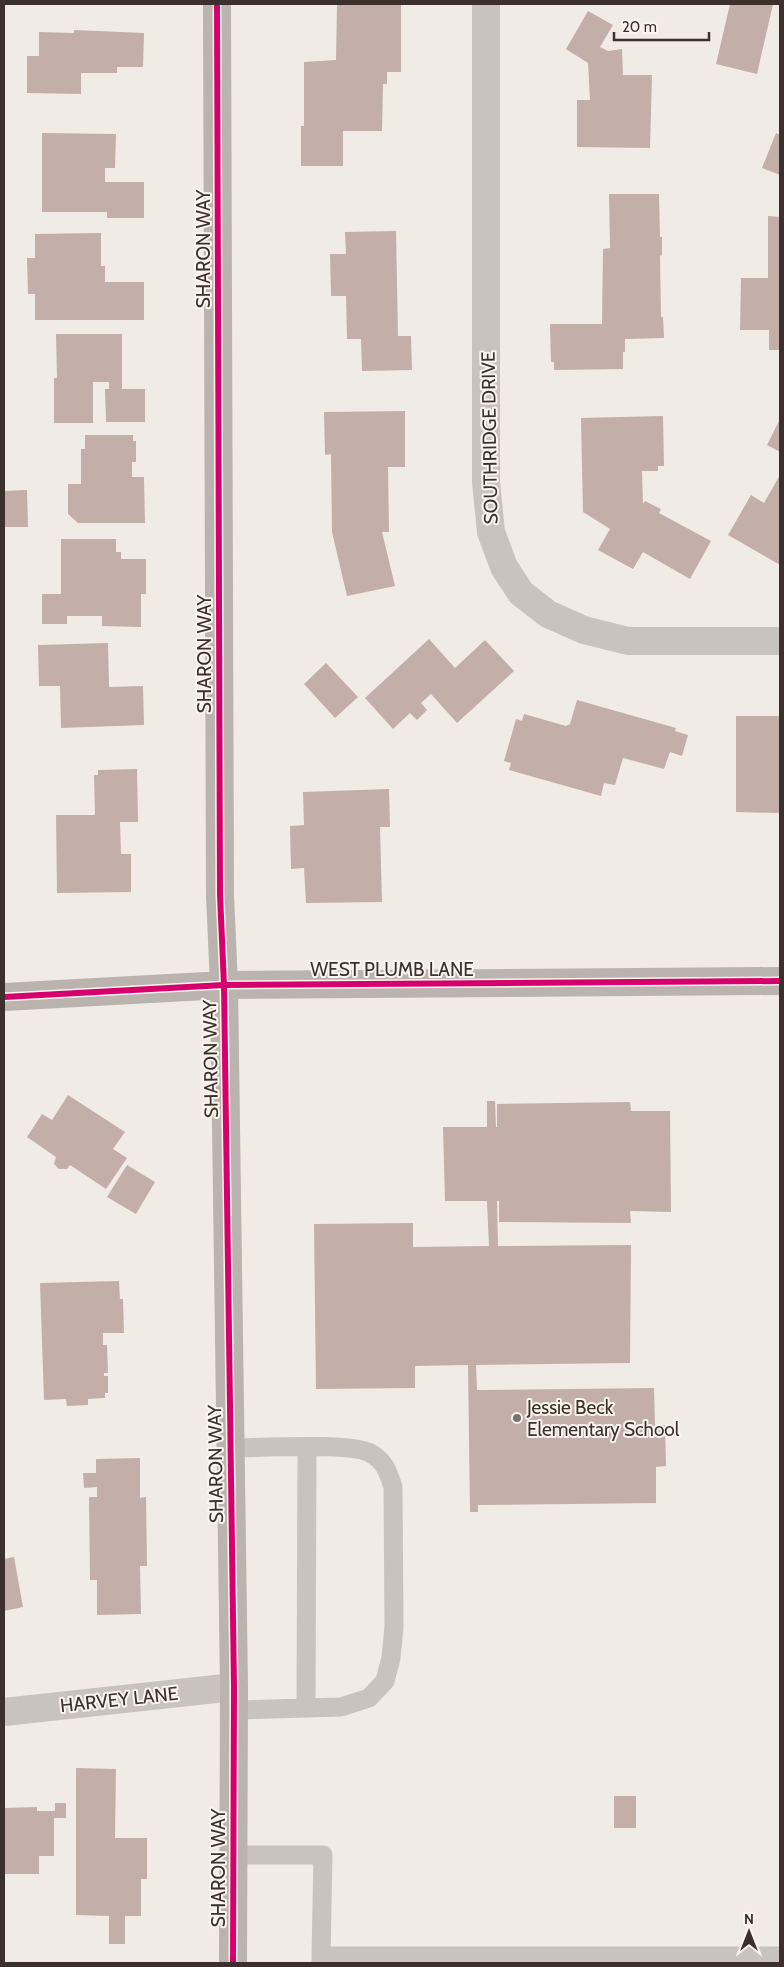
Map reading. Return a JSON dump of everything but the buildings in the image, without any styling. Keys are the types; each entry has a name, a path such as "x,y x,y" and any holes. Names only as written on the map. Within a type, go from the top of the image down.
{"street":[{"name":"SHARON WAY","path":"217,4 220,895 224,985 234,1698 233,1963"},
{"name":"SOUTHRIDGE DRIVE","path":"486,4 486,482 490,532 504,567 521,593 548,614 584,630 628,641 780,641"},
{"name":"WEST PLUMB LANE","path":"4,997 224,985 780,981"},
{"name":"HARVEY LANE","path":"4,1712 234,1698"}],"lane":[{"path":"230,1448 342,1447 369,1452 387,1466 393,1487 394,1626 392,1650 385,1681 369,1698 341,1707 306,1708 234,1698"},
{"path":"306,1708 307,1448"},
{"path":"234,1855 323,1855 321,1960 780,1956"}],"cycle path":[{"path":"217,4 220,895 224,985 234,1687 233,1963"},
{"path":"4,997 224,985 780,981"}],"place":[{"name":"Jessie Beck Elementary School","path":"517,1418"}]}
